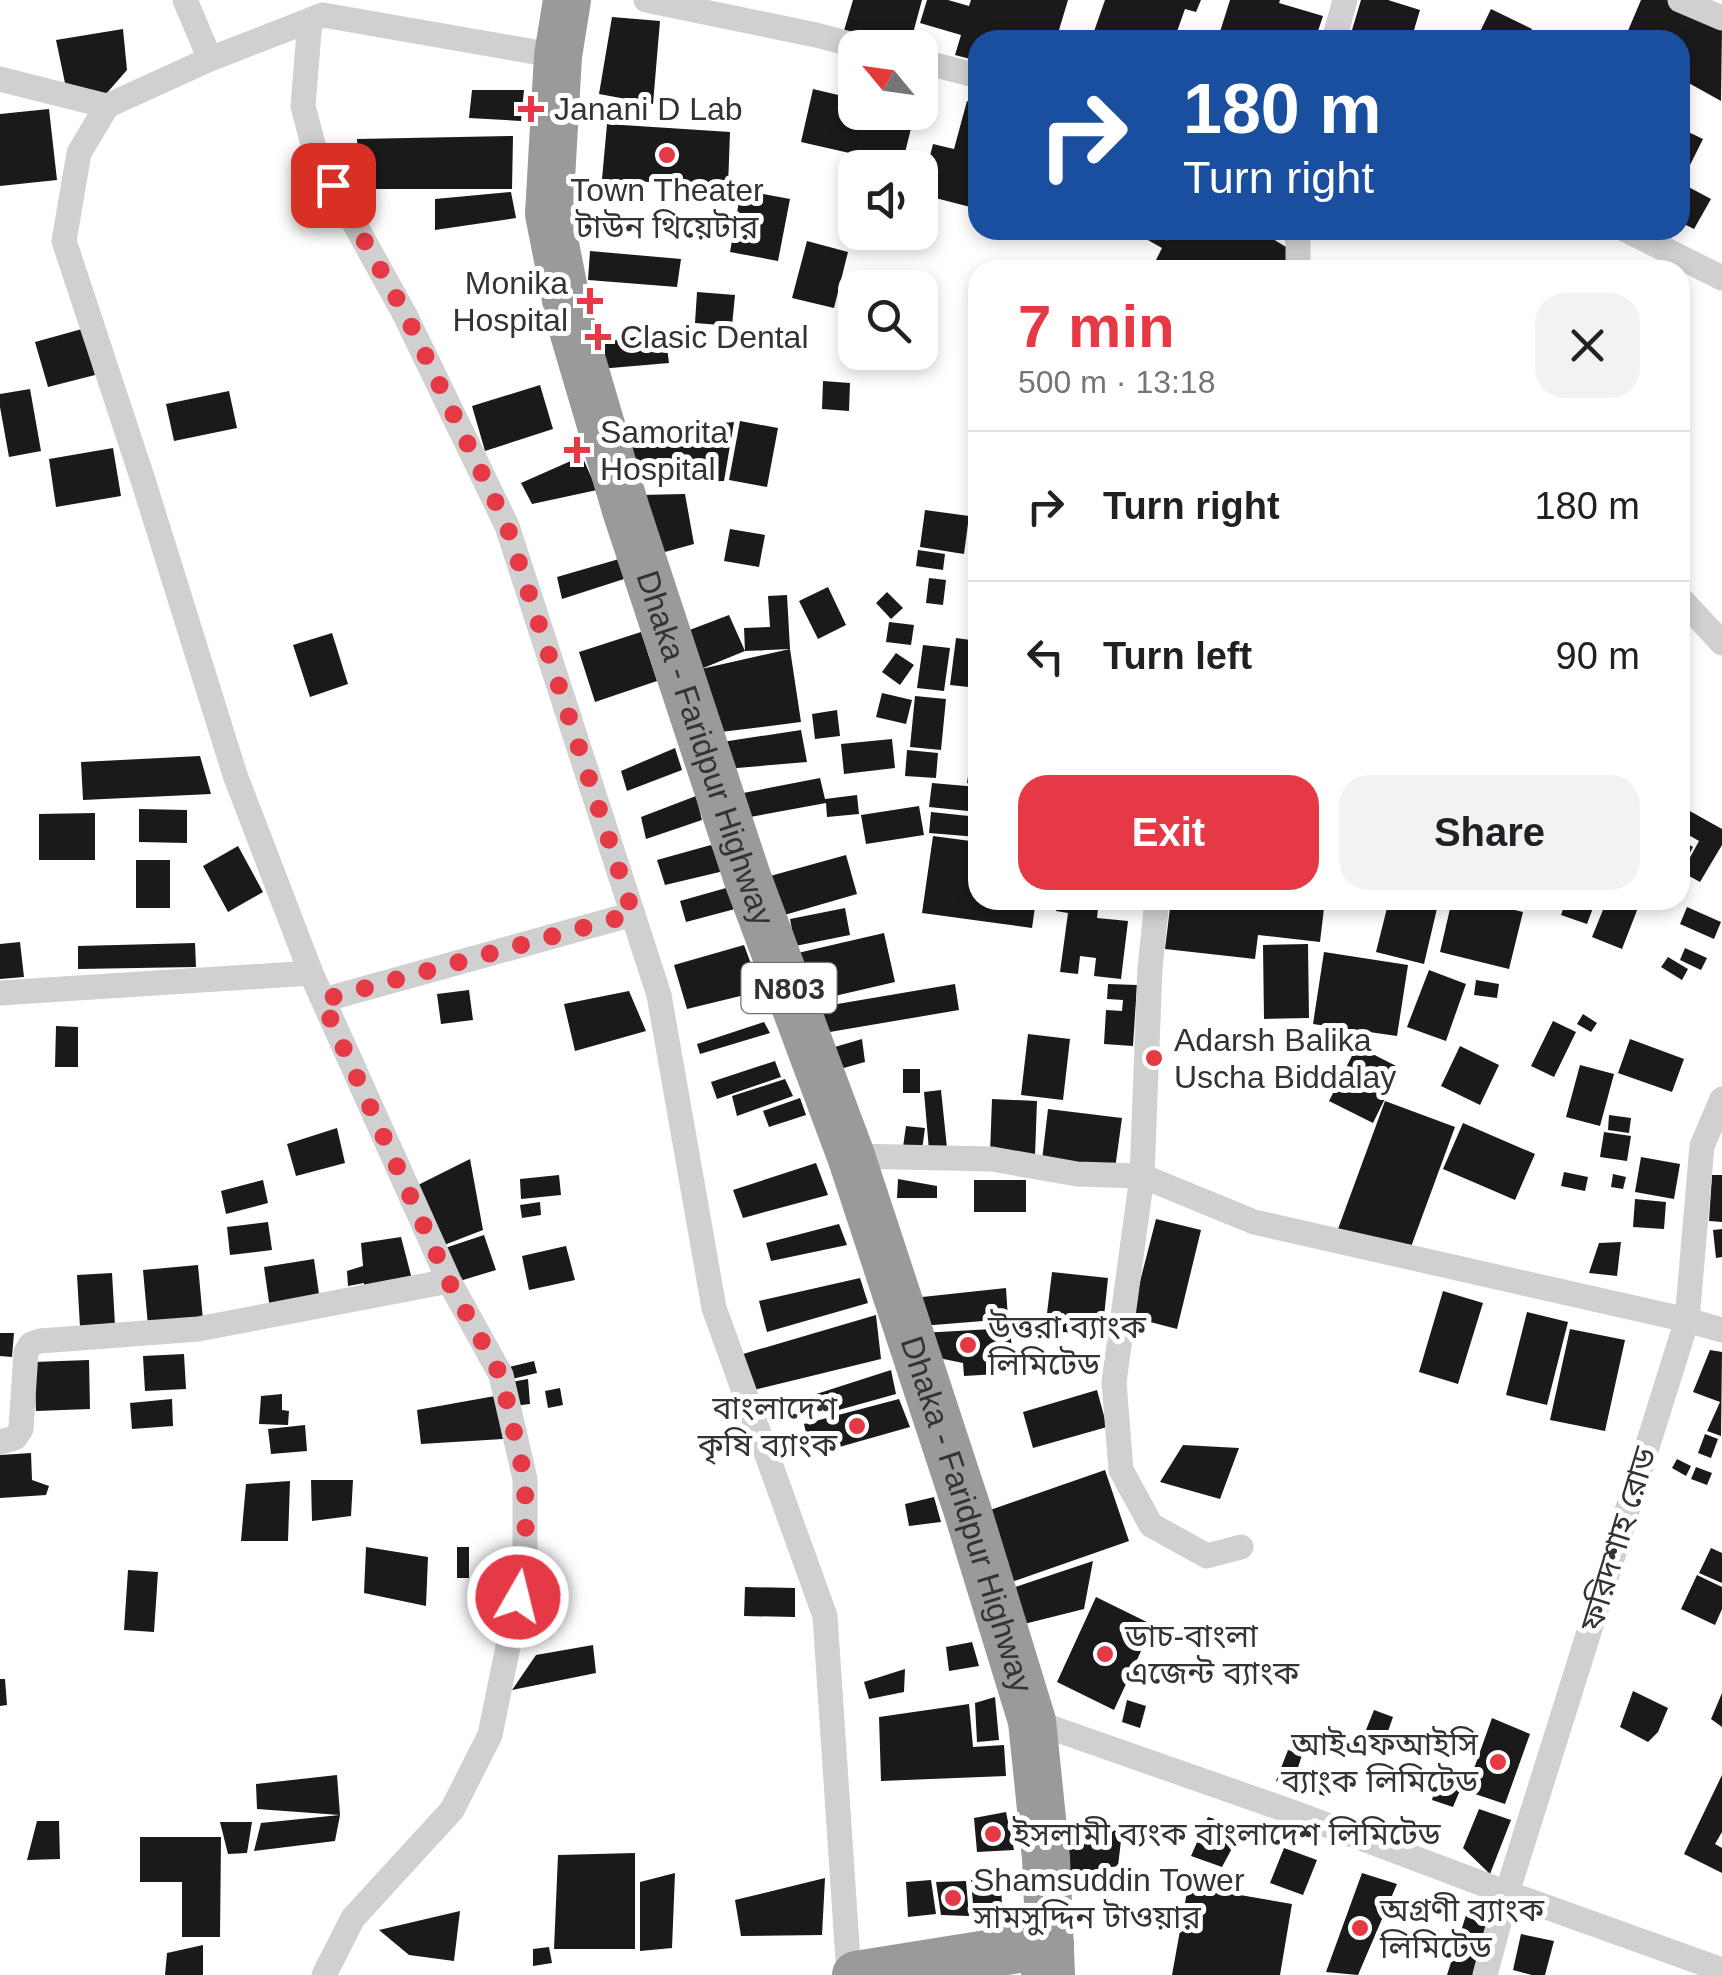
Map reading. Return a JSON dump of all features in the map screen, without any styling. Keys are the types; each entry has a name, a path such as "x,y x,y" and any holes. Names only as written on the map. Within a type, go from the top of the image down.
{"highway":[{"name":"Dhaka - Faridpur Highway","path":"567,0 558,56 549,214 570,320 626,510 747,876 851,1156 968,1508 1032,1721 1046,1858 1049,1965 852,1975"}],"street":[{"path":"184,0 210,59"},
{"path":"646,0 838,40"},
{"path":"1337,30 1345,0"},
{"path":"1680,0 1722,18"},
{"path":"316,12 303,106 314,152 406,315 507,526 659,995 714,1308 824,1616 852,1975"},
{"path":"324,1975 352,1918 452,1810 490,1735 526,1562 525,1479 501,1376 449,1282 322,1000 235,775 144,480 64,241 78,153 107,106 316,12 558,56"},
{"path":"938,66 968,73"},
{"path":"0,79 107,106"},
{"path":"1646,240 1686,260"},
{"path":"1690,262 1722,278"},
{"path":"1690,609 1722,643"},
{"path":"1157,910 1150,968 1142,1176 1114,1382 1122,1470 1152,1525 1207,1556 1241,1547"},
{"path":"322,1000 633,914"},
{"path":"0,993 311,973"},
{"name":"ফরিদশাহ রোড","path":"1485,1975 1687,1320 1702,1146 1722,1099"},
{"path":"851,1156 992,1160 1078,1174 1142,1176 1254,1222 1722,1330"},
{"path":"0,1442 15,1438 21,1429 26,1352 31,1344 198,1329 449,1282"},
{"path":"1032,1721 1722,1970"}],"building":[{"path":"853,0 922,0 914,30 844,30"},
{"path":"927,0 969,6 971,0 1068,0 1059,30 968,30 968,58 955,55 961,35 920,23"},
{"path":"1105,0 1201,0 1196,12 1185,9 1178,30 1094,30"},
{"path":"1230,0 1280,0 1279,3 1323,16 1318,30 1221,30"},
{"path":"1361,0 1388,0 1420,10 1414,30 1352,30"},
{"path":"1641,0 1670,0 1722,27 1721,101 1690,84 1690,30 1628,30"},
{"path":"1491,9 1532,29 1532,30 1481,30"},
{"path":"612,17 660,21 653,104 599,94"},
{"path":"123,29 127,70 106,94 65,83 56,40"},
{"path":"813,89 838,95 838,130 911,130 906,150 838,150 801,142"},
{"path":"472,90 524,90 521,121 469,118"},
{"path":"968,101 968,206 938,199 938,150 931,150 933,144 954,149"},
{"path":"49,109 57,180 0,186 0,114"},
{"name":"Town Theater টাউন থিয়েটার","path":"607,124 730,132 728,187 602,179"},
{"path":"1690,133 1703,139 1690,165"},
{"path":"513,136 512,189 360,189 357,139"},
{"path":"1690,188 1711,199 1694,229 1690,227"},
{"path":"741,190 790,199 778,261 730,252"},
{"path":"511,192 516,218 435,230 435,199"},
{"path":"1148,240 1275,240 1296,253 1292,260 1156,260 1162,248"},
{"path":"807,241 848,252 844,270 838,270 834,308 792,298"},
{"path":"590,251 681,259 677,287 588,280"},
{"path":"697,292 735,295 732,326 695,323"},
{"path":"82,329 95,375 48,387 35,342"},
{"path":"665,332 669,363 599,369 594,344"},
{"path":"823,381 850,383 849,411 822,409"},
{"path":"540,385 553,429 485,451 472,406"},
{"path":"30,389 41,451 9,457 0,394"},
{"path":"229,391 237,428 174,441 166,404"},
{"path":"740,421 778,428 767,487 729,480"},
{"path":"734,422 724,481 627,483 613,433"},
{"path":"113,448 121,496 56,507 49,459"},
{"path":"582,456 597,490 532,504 521,483"},
{"path":"685,494 694,544 654,555 639,495"},
{"path":"925,510 968,516 964,554 920,547"},
{"path":"730,529 765,535 759,567 724,561"},
{"path":"918,550 945,554 943,570 916,566"},
{"path":"619,559 624,579 562,599 557,577"},
{"path":"929,578 946,580 943,605 926,603"},
{"path":"828,587 846,625 818,639 799,601"},
{"path":"887,592 903,608 891,619 876,603"},
{"path":"787,595 790,649 745,651 744,628 770,627 768,596"},
{"path":"729,615 745,651 701,669 790,649 801,722 721,732 687,631"},
{"path":"889,622 914,625 911,645 886,642"},
{"path":"641,632 657,681 595,702 579,652"},
{"path":"332,633 348,684 310,697 293,645"},
{"path":"956,638 968,640 968,687 950,685"},
{"path":"923,645 950,648 944,691 917,688"},
{"path":"896,653 914,665 900,685 882,672"},
{"path":"882,693 912,700 906,724 876,717"},
{"path":"915,696 946,699 941,750 910,747"},
{"path":"837,710 840,736 815,739 812,714"},
{"path":"801,730 807,762 725,769 722,742"},
{"path":"892,739 895,768 844,774 841,744"},
{"path":"675,748 682,770 627,791 621,771"},
{"path":"907,750 938,753 936,778 905,776"},
{"path":"200,756 211,794 83,800 81,762"},
{"path":"820,778 825,799 857,795 859,814 827,817 826,803 739,819 733,795"},
{"path":"932,783 968,786 968,811 929,807"},
{"path":"696,796 702,820 646,839 641,817"},
{"path":"919,806 924,835 866,844 861,815"},
{"path":"139,809 187,810 187,843 139,842"},
{"path":"1690,811 1722,829 1722,845 1700,882 1690,876 1690,857 1699,841 1690,836"},
{"path":"931,812 968,816 968,836 929,833"},
{"path":"95,813 95,860 39,860 39,814"},
{"path":"933,836 968,841 968,910 1035,910 1032,928 922,913"},
{"path":"711,845 724,871 665,885 657,860"},
{"path":"238,846 263,892 228,912 203,866"},
{"path":"846,855 857,894 774,918 763,878"},
{"path":"136,860 170,860 170,908 136,908"},
{"path":"726,888 735,909 686,922 680,901"},
{"path":"845,908 850,935 795,946 790,919"},
{"path":"1690,908 1721,922 1714,939 1680,924"},
{"path":"1098,910 1097,918 1128,921 1121,979 1094,976 1096,958 1080,956 1078,974 1060,972 1068,913 1056,911"},
{"path":"1170,910 1324,910 1320,942 1258,935 1255,959 1165,949"},
{"path":"1386,910 1437,910 1424,964 1376,952"},
{"path":"1450,910 1523,912 1509,969 1440,952"},
{"path":"1563,910 1592,910 1587,924 1561,915"},
{"path":"1603,910 1637,910 1622,949 1592,937"},
{"path":"884,933 895,982 800,1004 789,955"},
{"path":"20,942 24,977 0,979 0,944"},
{"path":"195,943 196,967 78,969 78,946"},
{"path":"1308,944 1309,1018 1264,1019 1263,945"},
{"path":"744,945 761,991 687,1009 674,965"},
{"path":"1685,948 1707,958 1701,970 1680,960"},
{"path":"1324,952 1408,965 1397,1036 1313,1024"},
{"path":"1668,957 1688,969 1682,980 1661,967"},
{"path":"1429,970 1466,984 1446,1041 1407,1027"},
{"path":"1476,980 1499,984 1497,998 1474,995"},
{"path":"955,984 959,1010 812,1035 808,1009"},
{"path":"1108,984 1137,985 1133,1046 1104,1044 1106,1010 1122,1011 1123,1000 1107,999"},
{"path":"469,990 473,1020 441,1024 437,994"},
{"path":"629,991 646,1031 575,1051 564,1004"},
{"path":"1583,1014 1597,1023 1591,1032 1577,1024"},
{"path":"1553,1021 1576,1032 1554,1077 1531,1066"},
{"path":"764,1022 770,1033 700,1054 697,1044"},
{"path":"56,1026 78,1027 78,1067 55,1067"},
{"path":"1028,1034 1070,1039 1063,1100 1021,1095"},
{"path":"862,1039 865,1062 833,1071 828,1049"},
{"path":"1630,1039 1684,1059 1672,1092 1618,1073"},
{"path":"1357,1046 1400,1068 1373,1123 1329,1101"},
{"path":"1460,1046 1499,1065 1480,1105 1441,1086"},
{"path":"775,1061 781,1077 717,1099 711,1082"},
{"path":"1580,1065 1614,1074 1600,1126 1566,1117"},
{"path":"903,1069 920,1069 920,1093 903,1093"},
{"path":"785,1079 793,1096 737,1116 732,1096"},
{"path":"941,1090 947,1148 929,1150 924,1092"},
{"path":"800,1098 806,1115 769,1127 763,1111"},
{"path":"992,1099 1037,1101 1035,1156 990,1154"},
{"path":"1385,1101 1455,1127 1408,1255 1338,1229"},
{"path":"1048,1109 1122,1118 1115,1169 1042,1160"},
{"path":"1609,1115 1631,1118 1629,1133 1608,1130"},
{"path":"1463,1123 1535,1154 1515,1200 1443,1169"},
{"path":"906,1126 925,1128 922,1150 903,1147"},
{"path":"337,1128 345,1163 296,1176 287,1144"},
{"path":"1604,1132 1631,1136 1627,1161 1600,1157"},
{"path":"1641,1157 1680,1164 1674,1199 1635,1192"},
{"path":"470,1159 483,1230 439,1247 412,1188"},
{"path":"816,1163 828,1195 743,1218 733,1190"},
{"path":"1564,1172 1588,1177 1585,1191 1561,1186"},
{"path":"1613,1174 1626,1177 1623,1189 1611,1187"},
{"path":"559,1175 561,1195 521,1199 520,1179"},
{"path":"1712,1175 1722,1175 1722,1222 1709,1221"},
{"path":"898,1179 937,1186 937,1198 897,1198"},
{"path":"263,1180 268,1203 226,1214 221,1191"},
{"path":"974,1180 1026,1180 1026,1212 974,1212"},
{"path":"1635,1199 1666,1202 1664,1229 1633,1227"},
{"path":"540,1202 541,1215 522,1218 520,1205"},
{"path":"1156,1219 1201,1230 1177,1329 1131,1317"},
{"path":"268,1222 272,1250 230,1255 227,1227"},
{"path":"839,1224 847,1245 771,1261 766,1243"},
{"path":"1722,1229 1722,1257 1716,1258 1713,1230"},
{"path":"484,1235 496,1270 453,1283 442,1249"},
{"path":"401,1237 413,1283 364,1290 364,1283 348,1286 347,1271 363,1266 361,1243"},
{"path":"1621,1242 1617,1276 1589,1273 1599,1243"},
{"path":"566,1246 575,1280 529,1290 522,1256"},
{"path":"314,1259 320,1301 270,1309 264,1267"},
{"path":"198,1265 203,1320 148,1326 143,1270"},
{"path":"1052,1272 1108,1278 1102,1336 1045,1330"},
{"path":"112,1273 115,1325 80,1327 77,1275"},
{"path":"860,1278 868,1303 767,1332 759,1301"},
{"path":"1006,1288 1008,1319 921,1326 913,1298"},
{"path":"1443,1291 1483,1303 1458,1384 1419,1372"},
{"path":"1527,1312 1568,1322 1547,1405 1506,1395"},
{"path":"876,1315 881,1359 750,1391 743,1354"},
{"name":"উত্তরা ব্যাংক লিমিটেড","path":"1010,1328 1014,1373 964,1376 963,1363 929,1356 921,1333"},
{"path":"1570,1329 1625,1340 1605,1431 1550,1420"},
{"path":"0,1333 14,1333 12,1357 0,1356"},
{"path":"1710,1350 1722,1352 1721,1436 1707,1431 1720,1402 1693,1392"},
{"path":"184,1354 186,1389 145,1391 143,1356"},
{"path":"89,1360 90,1409 36,1411 34,1362"},
{"path":"534,1361 537,1373 512,1379 509,1367"},
{"path":"891,1370 896,1394 810,1418 807,1397"},
{"path":"528,1379 530,1404 514,1406 511,1382"},
{"path":"560,1388 563,1405 548,1408 545,1391"},
{"path":"1097,1390 1107,1427 1033,1448 1023,1412"},
{"path":"282,1394 282,1410 289,1411 288,1425 259,1424 261,1396"},
{"path":"495,1396 503,1439 421,1444 417,1410"},
{"path":"172,1399 173,1426 132,1429 130,1403"},
{"name":"বাংলাদেশ কৃষি ব্যাংক","path":"899,1399 910,1427 811,1455 804,1424"},
{"path":"305,1425 307,1451 271,1454 268,1429"},
{"path":"1705,1434 1718,1439 1711,1458 1698,1453"},
{"path":"1183,1445 1239,1448 1220,1499 1160,1482"},
{"path":"31,1453 32,1480 49,1486 46,1495 0,1498 0,1455"},
{"path":"1677,1459 1691,1466 1686,1476 1672,1468"},
{"path":"1696,1467 1712,1473 1707,1485 1691,1479"},
{"path":"1105,1470 1129,1541 997,1587 973,1516"},
{"path":"311,1480 353,1480 351,1516 312,1521"},
{"path":"290,1481 288,1541 241,1541 246,1484"},
{"path":"934,1497 941,1522 909,1526 905,1504"},
{"path":"366,1547 428,1557 426,1606 364,1593"},
{"path":"457,1547 469,1547 469,1578 457,1578"},
{"path":"1711,1548 1722,1553 1722,1583 1699,1573"},
{"path":"1093,1561 1084,1609 1020,1625 1009,1589"},
{"path":"128,1570 158,1572 154,1632 124,1630"},
{"path":"1697,1575 1722,1587 1722,1609 1715,1625 1681,1609"},
{"path":"745,1587 795,1588 795,1617 744,1616"},
{"name":"ডাচ-বাংলা এজেন্ট ব্যাংক","path":"1096,1597 1153,1625 1114,1710 1057,1682"},
{"path":"972,1642 979,1666 949,1671 946,1647"},
{"path":"593,1645 596,1673 512,1690 536,1655"},
{"path":"905,1669 904,1692 869,1699 864,1682"},
{"path":"0,1679 5,1679 7,1705 0,1706"},
{"path":"1633,1691 1668,1708 1658,1732 1648,1742 1620,1727"},
{"path":"1722,1693 1722,1727 1711,1719"},
{"path":"995,1697 999,1740 977,1742 975,1703"},
{"path":"1127,1700 1146,1706 1140,1728 1122,1722"},
{"path":"969,1704 973,1747 1004,1745 1006,1776 881,1781 879,1717"},
{"path":"1374,1710 1393,1717 1386,1737 1366,1730"},
{"name":"আইএফআইসি ব্যাংক লিমিটেড","path":"1492,1718 1530,1734 1505,1804 1466,1791"},
{"path":"1288,1750 1302,1755 1292,1786 1276,1781"},
{"path":"1314,1766 1336,1773 1325,1796 1306,1790"},
{"path":"337,1775 340,1815 257,1809 256,1784"},
{"path":"1722,1775 1722,1832 1715,1844 1722,1848 1722,1873 1684,1854"},
{"path":"1437,1781 1461,1788 1453,1807 1432,1800"},
{"path":"1479,1809 1511,1820 1490,1874 1463,1848"},
{"name":"ইসলামী ব্যংক বাংলাদেশ লিমিটেড","path":"1006,1812 1014,1850 977,1852 974,1818"},
{"path":"340,1815 335,1841 254,1851 261,1823"},
{"path":"1208,1817 1243,1828 1222,1867 1191,1856"},
{"path":"37,1821 59,1821 60,1859 27,1860"},
{"path":"220,1822 252,1822 247,1853 228,1854"},
{"path":"1123,1824 1118,1866 1069,1874 1066,1828"},
{"path":"140,1837 221,1837 220,1937 182,1937 182,1882 140,1882"},
{"path":"1284,1848 1317,1860 1303,1895 1270,1883"},
{"path":"635,1853 635,1949 554,1949 558,1855"},
{"path":"1001,1872 1002,1912 974,1916 971,1880"},
{"path":"675,1873 672,1948 640,1951 640,1882"},
{"name":"অগ্রণী ব্যাংক লিমিটেড","path":"1362,1873 1397,1884 1358,1975 1326,1972"},
{"path":"825,1878 822,1935 741,1936 735,1900"},
{"path":"931,1880 936,1914 908,1917 906,1882"},
{"name":"Shamsuddin Tower সামসুদ্দিন টাওয়ার","path":"966,1881 969,1916 941,1915 936,1882"},
{"path":"1188,1886 1292,1904 1280,1975 1172,1975"},
{"path":"460,1911 454,1961 409,1955 379,1930"},
{"path":"1467,1912 1493,1920 1475,1975 1447,1975"},
{"path":"1521,1934 1554,1941 1545,1975 1513,1970"},
{"path":"203,1945 203,1975 165,1975 167,1953"},
{"path":"549,1947 552,1963 533,1966 533,1949"}],"place":[{"name":"Janani D Lab","path":"531,109"},
{"name":"Town Theater টাউন থিয়েটার","path":"667,155"},
{"name":"Monika Hospital","path":"590,301"},
{"name":"Clasic Dental","path":"598,337"},
{"name":"Samorita Hospital","path":"577,450"},
{"name":"Adarsh Balika Uscha Biddalay","path":"1154,1058"},
{"name":"উত্তরা ব্যাংক লিমিটেড","path":"968,1345"},
{"name":"বাংলাদেশ কৃষি ব্যাংক","path":"857,1426"},
{"name":"ডাচ-বাংলা এজেন্ট ব্যাংক","path":"1105,1654"},
{"name":"আইএফআইসি ব্যাংক লিমিটেড","path":"1498,1762"},
{"name":"ইসলামী ব্যংক বাংলাদেশ লিমিটেড","path":"993,1834"},
{"name":"Shamsuddin Tower সামসুদ্দিন টাওয়ার","path":"953,1898"},
{"name":"অগ্রণী ব্যাংক লিমিটেড","path":"1360,1928"}],"route":[{"path":"333,185 406,315 507,526 633,914 322,1000 449,1282 501,1376 525,1479 526,1562 518,1597"}]}
